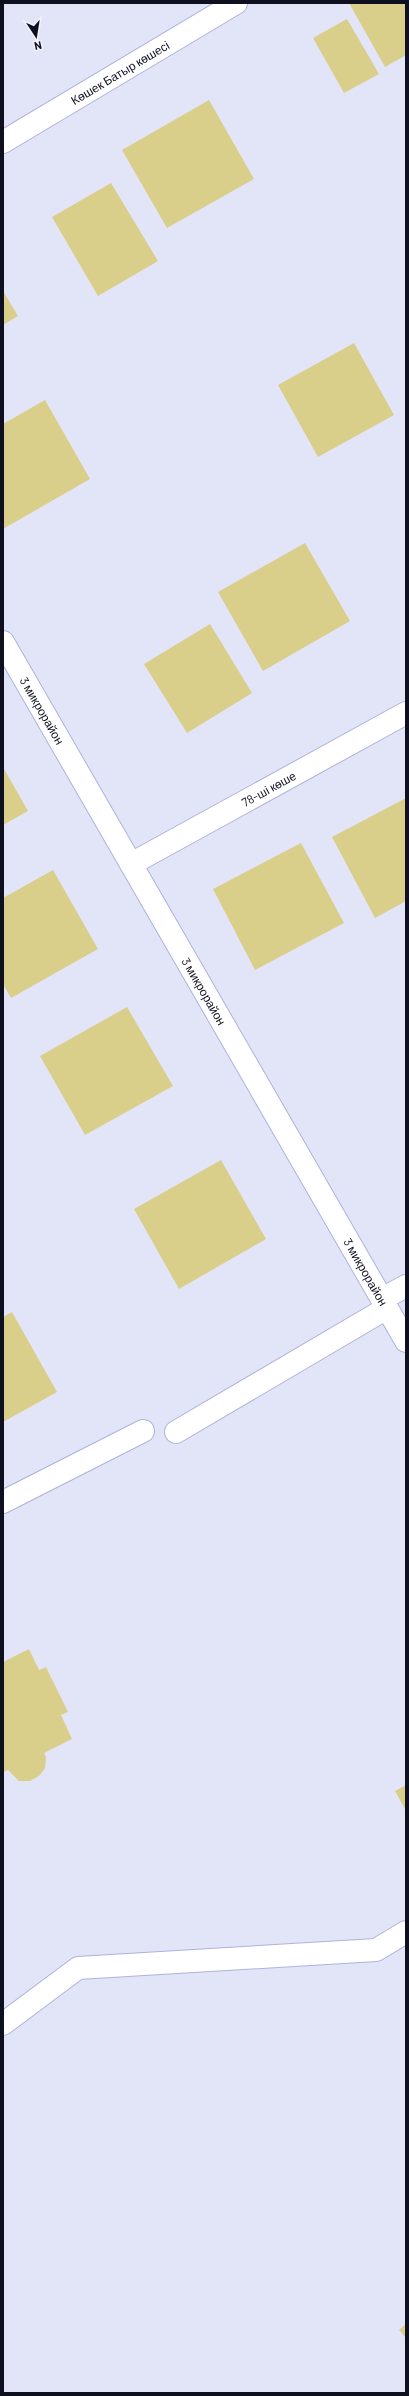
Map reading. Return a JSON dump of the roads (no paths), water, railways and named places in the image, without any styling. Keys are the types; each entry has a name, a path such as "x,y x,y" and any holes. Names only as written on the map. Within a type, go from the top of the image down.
{"street":[{"name":"Көшек Батыр көшесі","path":"3,142 236,3"},
{"name":"3 микрорайон","path":"3,642 406,1341"},
{"name":"78-ші көше","path":"131,864 406,713"},
{"path":"176,1432 384,1303 406,1286"},
{"path":"3,1502 144,1431"},
{"path":"3,2024 78,1968 376,1950 406,1932"}]}
